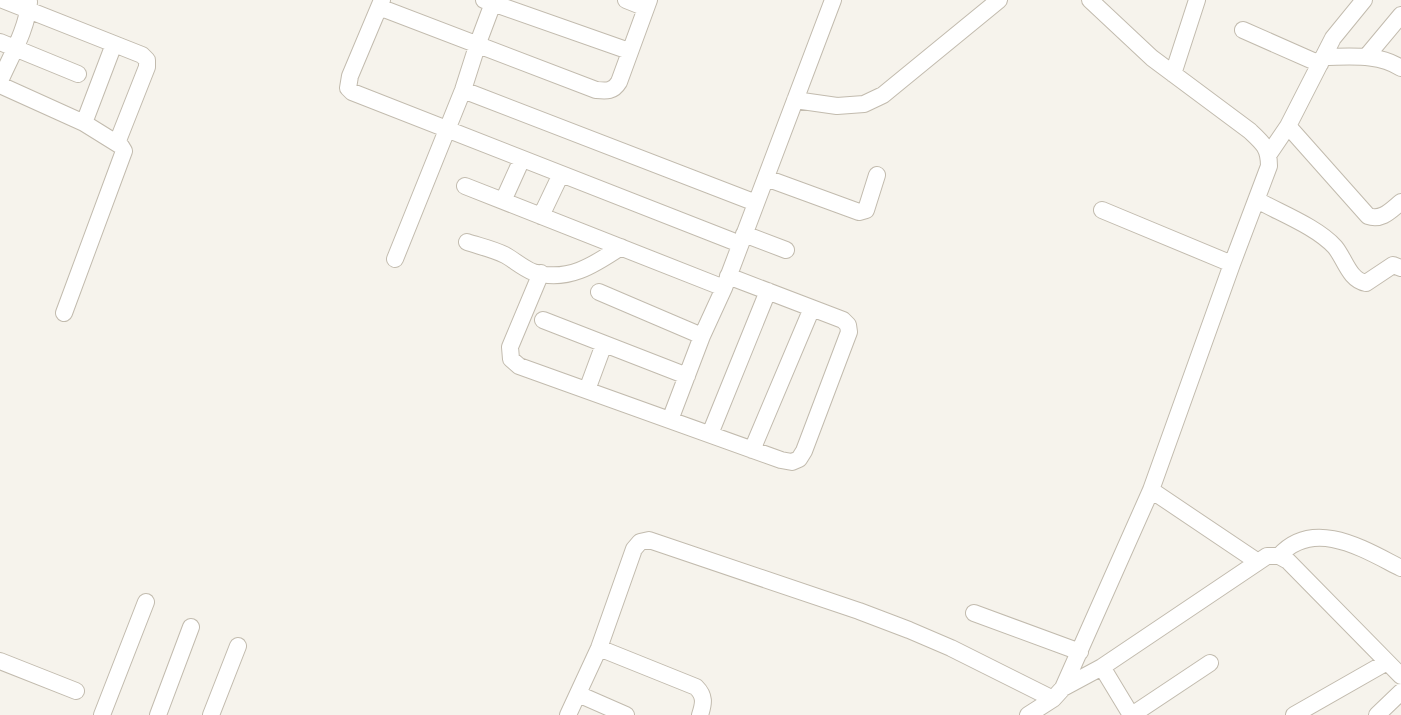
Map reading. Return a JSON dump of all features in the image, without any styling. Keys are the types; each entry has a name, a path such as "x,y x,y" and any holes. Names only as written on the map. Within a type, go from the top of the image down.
{"street":[{"path":"3,0 29,6 142,55 146,60 147,67 116,143"},
{"path":"626,0 647,4 619,82 615,88 607,91 596,90 381,3 350,76 348,88 352,92 561,174 742,239 786,250"},
{"path":"670,420 702,336 726,282 833,0"},
{"path":"795,100 837,106 864,104 877,98 889,90 999,0"},
{"path":"1058,694 1080,652 1151,490 1232,264 1269,166 1269,154 1263,143 1250,131 1152,58 1090,0"},
{"path":"1173,74 1197,0"},
{"path":"1269,154 1288,126 1333,38 1364,0"},
{"path":"395,259 463,90 478,43 488,2 629,51"},
{"path":"0,81 15,48 29,6"},
{"path":"1366,57 1401,15"},
{"path":"1243,30 1321,60 1366,57 1384,60 1401,68"},
{"path":"0,42 78,74"},
{"path":"84,123 114,44"},
{"path":"0,86 84,123 121,146 124,151 64,313"},
{"path":"463,90 756,203"},
{"path":"1288,126 1368,216 1373,218 1385,215 1401,202"},
{"path":"503,201 522,159"},
{"path":"541,216 561,174"},
{"path":"766,178 859,212 866,210 869,205 877,175"},
{"path":"465,186 621,247 726,282 768,291 843,320 848,326 849,332 804,451 799,459 792,462 752,450 519,366 511,359 510,347 541,273"},
{"path":"1257,200 1326,238 1340,254 1353,277 1359,282 1366,283 1393,265 1401,268"},
{"path":"1102,210 1232,264"},
{"path":"467,242 497,251 527,269 541,273 567,275 582,271 621,247"},
{"path":"710,434 768,291"},
{"path":"599,292 702,336"},
{"path":"752,450 812,308"},
{"path":"543,320 687,376"},
{"path":"588,390 604,344"},
{"path":"1151,490 1258,562"},
{"path":"1279,556 1294,543 1325,538 1350,543 1401,568"},
{"path":"568,715 599,648 634,549 640,542 649,540 859,611 909,630 1058,694"},
{"path":"1036,713 1058,694 1102,667 1267,556 1279,556 1288,561 1401,676"},
{"path":"102,715 146,602"},
{"path":"974,613 1080,652"},
{"path":"158,715 191,627"},
{"path":"211,715 238,646"},
{"path":"599,648 696,687 703,694 704,703 700,715"},
{"path":"0,661 76,691"},
{"path":"1294,715 1387,662"},
{"path":"1102,667 1132,715 1210,663"},
{"path":"1377,715 1401,692"},
{"path":"578,694 626,715"}]}
